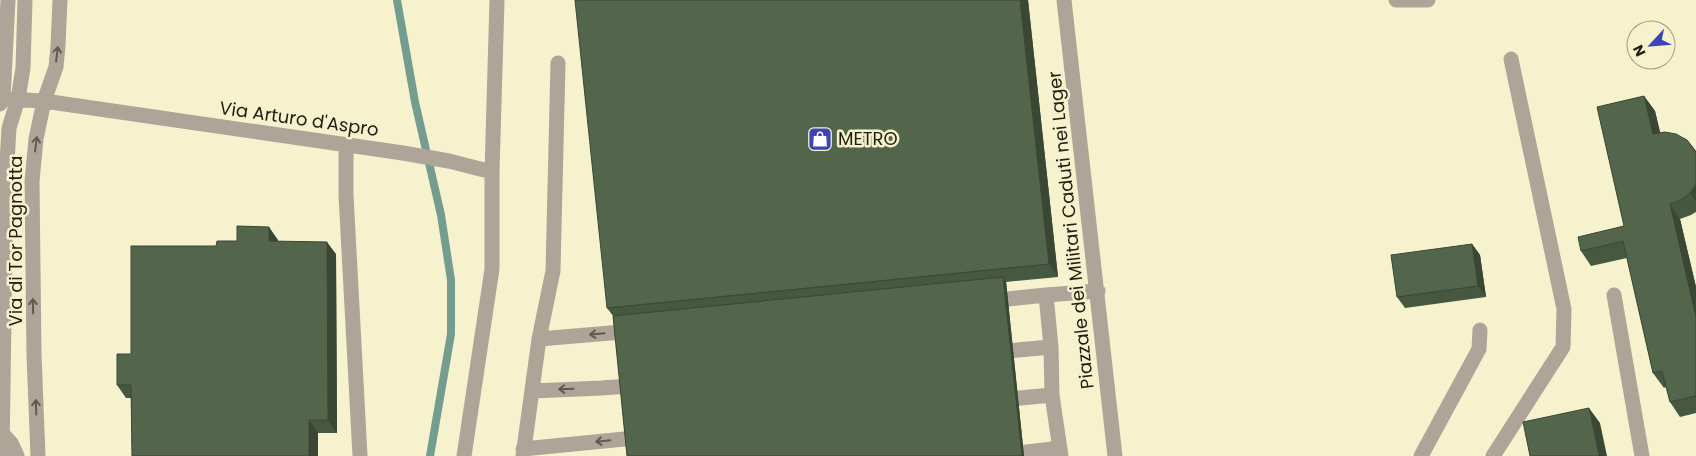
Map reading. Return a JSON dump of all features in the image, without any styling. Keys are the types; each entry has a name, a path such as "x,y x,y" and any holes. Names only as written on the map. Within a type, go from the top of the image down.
{"street":[{"path":"1,102 8,0"},
{"name":"Via di Tor Pagnotta","path":"2,456 6,180 9,128 18,99 23,68 25,0"},
{"name":"Via di Tor Pagnotta","path":"38,456 34,355 32,181 36,139 44,101 56,68 60,0"},
{"path":"464,456 492,269 492,172 497,0"},
{"name":"Piazzale dei Militari Caduti nei Lager","path":"1064,0 1115,456"},
{"path":"1396,0 1428,0"},
{"path":"1492,456 1564,347 1564,309 1511,59"},
{"path":"558,63 553,272 539,339 523,453 662,435"},
{"name":"Via Arturo d'Aspro","path":"1,102 18,99 44,101 408,154 449,161 492,172"},
{"path":"346,145 346,195 360,456"},
{"path":"977,302 1098,291"},
{"path":"995,456 1060,452 1052,395 1051,347 1046,295"},
{"path":"1614,295 1642,456"},
{"path":"539,339 648,330"},
{"path":"1421,456 1479,349 1480,330"},
{"path":"983,353 1051,347"},
{"path":"532,390 602,388 658,383"},
{"path":"984,402 1052,395"},
{"path":"1,431 11,443 17,456"}],"building":[{"name":"METRO","path":"575,0 1020,0 1049,264 607,308"},
{"path":"1644,96 1653,134 1665,132 1676,134 1687,140 1696,153 1696,185 1681,200 1670,204 1696,317 1696,396 1670,402 1662,371 1653,373 1623,241 1581,251 1578,237 1624,226 1597,107"},
{"path":"237,226 269,227 269,241 327,242 328,420 309,420 309,456 132,456 131,385 117,385 117,354 131,354 131,246 216,246 217,241 237,241"},
{"path":"1472,244 1478,286 1397,297 1391,255"},
{"path":"1003,277 1022,456 627,456 613,316"},
{"path":"1589,408 1599,456 1530,456 1523,422"}],"waterway":[{"path":"397,0 415,102 441,215 451,280 451,334 430,456"}],"place":[{"name":"METRO","path":"820,139"}]}
